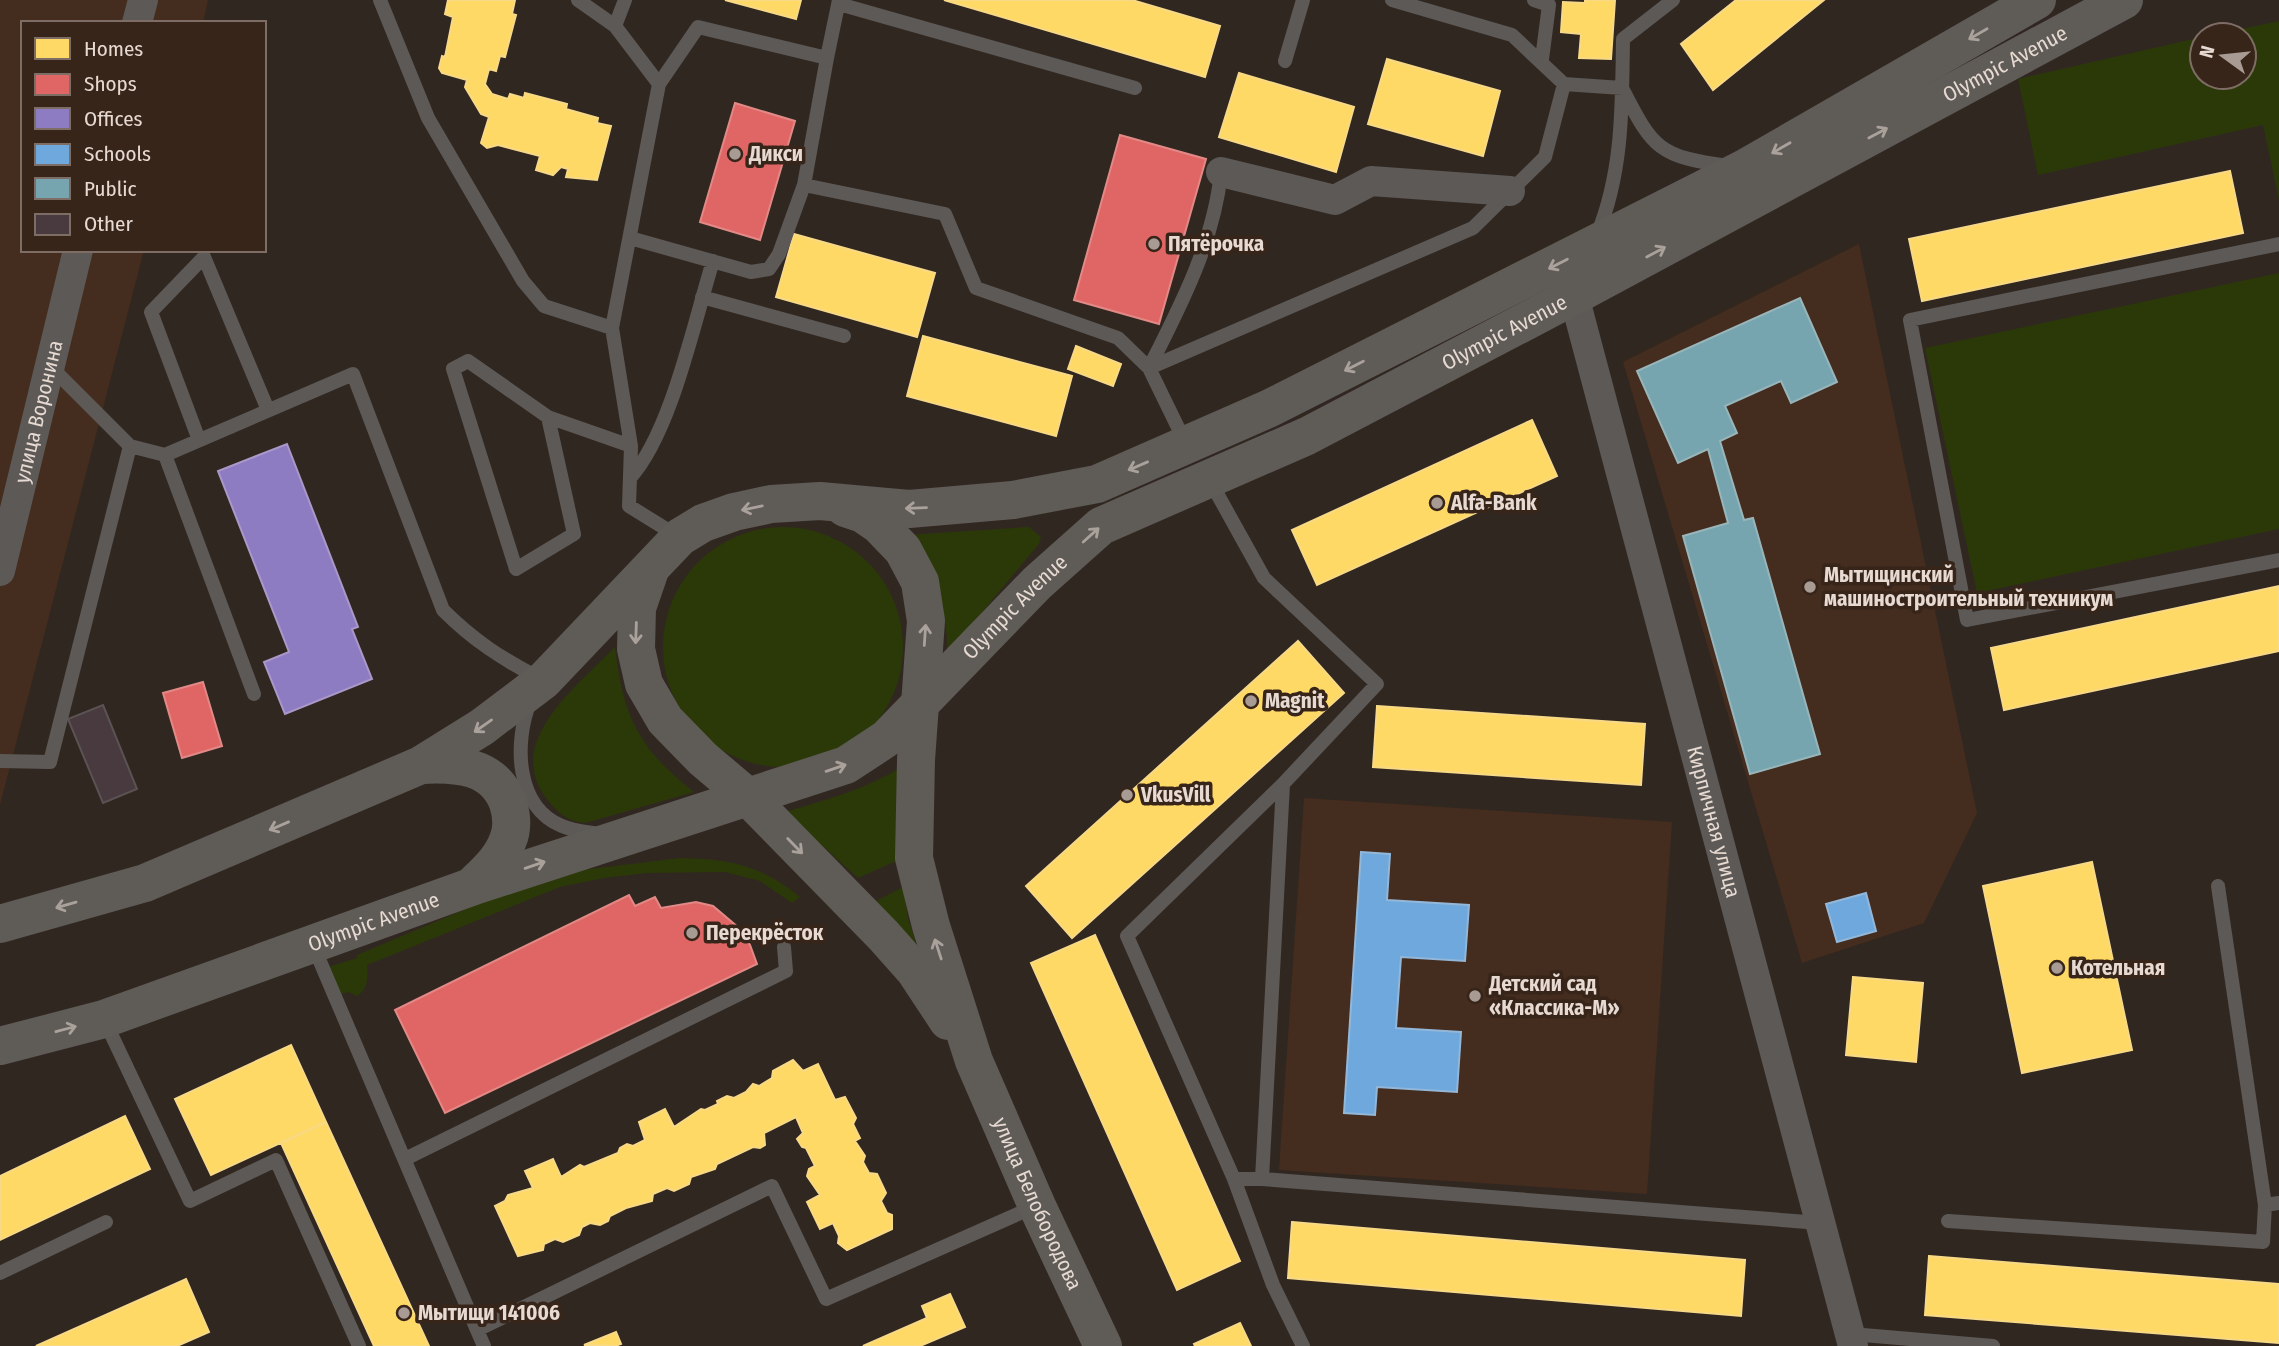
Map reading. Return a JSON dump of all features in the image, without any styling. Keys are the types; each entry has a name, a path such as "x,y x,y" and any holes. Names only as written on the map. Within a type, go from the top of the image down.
{"main road":[{"name":"Olympic Avenue","path":"0,923 145,883 421,765 482,727 540,682 680,537 734,512 771,504 820,501 909,509 1013,500 1097,484 1268,409 1745,168 2037,0"},
{"name":"Olympic Avenue","path":"0,1046 104,1019 471,887 627,834 846,765 887,738 1037,583 1101,526 1307,436 2125,2"},
{"name":"Olympic Avenue","path":"820,501 863,514 879,525 902,550 920,582 926,621 920,703"},
{"name":"Olympic Avenue","path":"651,567 637,608 636,649 644,684 665,720 748,797"},
{"path":"920,703 914,858 931,926 974,1061"},
{"path":"421,765 448,763 470,767 490,776 504,793 513,816 509,839 497,861 471,887"},
{"path":"748,797 915,971 974,1061"},
{"name":"улица Белобородова","path":"974,1061 1037,1206 1103,1346"}],"street":[{"path":"138,21 143,0"},
{"path":"1221,172 1335,200 1371,181 1510,191"},
{"name":"улица Воронина","path":"0,571 77,252"},
{"name":"Кирпичная улица","path":"1574,296 1852,1340"}],"lane":[{"path":"380,0 428,118 523,281 544,306 612,328"},
{"path":"578,0 615,26 659,83"},
{"path":"615,26 625,0"},
{"path":"1285,61 1303,0"},
{"path":"1392,0 1512,35 1542,60 1564,84 1622,88"},
{"path":"1534,0 1549,5 1542,60"},
{"path":"1592,246 1614,182 1623,39 1672,0"},
{"path":"630,238 751,272 769,269 779,254 804,185 839,2 1135,88"},
{"path":"680,537 629,506 631,446 612,328 659,83 698,27 827,58"},
{"path":"1149,368 1474,228 1545,157 1564,84"},
{"path":"1622,88 1644,132 1667,151 1685,160 1745,168"},
{"path":"1149,368 1191,282 1219,194 1221,172"},
{"path":"804,185 945,214 975,288 1118,338 1149,368 1187,445"},
{"path":"2279,244 1910,320 1967,620 2279,560"},
{"path":"199,440 151,312 204,257 268,410"},
{"path":"630,478 644,462 659,434 713,261"},
{"path":"702,296 844,336"},
{"path":"548,417 574,534 516,569 453,369 468,361 548,417 631,446"},
{"path":"48,365 130,446 165,455 353,374 443,610 470,637 540,682 524,718 519,749 525,785 542,811 560,825 602,834 627,834"},
{"path":"0,761 50,762 130,446"},
{"path":"165,455 254,694"},
{"path":"1209,478 1264,578 1377,684 1283,783 1127,936 1234,1179 1273,1285 1303,1346"},
{"path":"1262,1179 1283,783"},
{"path":"1948,1221 2263,1242 2272,1204 2218,886"},
{"path":"313,945 484,1346"},
{"path":"405,1159 786,971 784,947"},
{"path":"104,1019 190,1201 276,1160 359,1346"},
{"path":"1234,1179 1820,1223"},
{"path":"477,1330 772,1186 826,1298 1037,1206"},
{"path":"0,1273 106,1222"},
{"path":"1852,1340 1993,1346"}],"shaded area":[{"path":"0,0 208,0 203,21 21,21 21,252 143,252 0,805"},
{"name":"Мытищинский машиностроительный техникум","path":"1859,244 1977,813 1924,923 1802,963 1623,362"},
{"name":"Детский сад «Классика-М»","path":"1304,798 1672,822 1647,1194 1279,1170"}],"green space":[{"path":"2279,21 2279,200 2263,125 2038,175 2018,79 2188,40 2188,91 2258,91 2258,25"},
{"path":"2279,273 2279,529 1977,593 1925,348"},
{"path":"783,527 829,536 868,562 894,601 903,647 894,693 868,732 829,758 783,767 737,758 698,732 672,693 663,647 672,601 698,562 737,536"},
{"path":"1029,527 1041,537 1039,544 947,654 942,605 931,577 907,535"},
{"path":"615,647 623,693 637,730 660,761 694,792 585,823 578,822 562,815 546,798 535,777 534,756 539,735 551,715"},
{"path":"906,764 903,858 858,878 785,812 862,787"},
{"path":"680,858 714,860 744,866 772,878 800,897 792,903 760,881 725,872 647,873 560,887 367,965 366,982 361,993 357,996 349,992 336,995 328,967 357,958 357,955 485,901 574,871"},
{"path":"903,887 908,918 919,953 874,902"}],"building: Homes":[{"path":"448,0 515,0 512,14 516,15 505,57 500,56 496,71 489,69 485,84 492,94 508,99 510,94 524,98 525,93 567,104 566,109 598,118 597,123 611,126 597,180 566,177 568,169 561,167 553,175 536,170 540,156 498,145 487,148 481,143 489,117 481,114 465,87 467,80 442,73 439,68 442,56 445,57 453,17 445,14"},
{"path":"725,0 801,0 796,19"},
{"path":"944,0 1132,0 1220,26 1205,77"},
{"path":"1585,0 1615,0 1611,59 1579,58 1581,34 1561,32 1563,2 1585,3"},
{"path":"1736,0 1824,0 1713,90 1681,44"},
{"path":"1387,59 1500,91 1483,156 1368,124"},
{"path":"1239,73 1354,107 1336,172 1219,137"},
{"path":"2230,171 2243,233 1922,301 1909,239"},
{"path":"794,234 935,273 917,337 776,297"},
{"path":"923,336 1072,376 1056,436 907,396"},
{"path":"1076,346 1121,364 1113,386 1068,369"},
{"path":"1532,420 1557,476 1317,585 1292,530"},
{"path":"2279,586 2279,651 2004,710 1991,648"},
{"path":"1298,641 1344,693 1072,938 1026,886"},
{"path":"1377,706 1645,724 1641,785 1373,767"},
{"name":"Котельная","path":"2092,862 2132,1050 2022,1073 1983,886"},
{"path":"1095,935 1240,1261 1177,1290 1031,963"},
{"path":"1853,977 1923,983 1916,1062 1846,1055"},
{"path":"291,1045 326,1122 211,1175 175,1099"},
{"path":"793,1060 803,1071 818,1064 835,1100 845,1097 856,1118 853,1124 860,1138 855,1141 865,1156 863,1162 869,1173 877,1174 886,1193 881,1201 887,1213 892,1215 892,1229 847,1250 838,1243 839,1236 833,1223 820,1229 807,1202 820,1195 807,1176 809,1169 815,1166 806,1148 802,1147 797,1139 803,1133 796,1117 764,1133 765,1145 760,1148 753,1147 717,1164 715,1169 691,1177 689,1184 674,1191 667,1188 653,1194 652,1201 626,1208 600,1225 590,1223 582,1227 579,1235 563,1242 555,1239 544,1244 543,1250 518,1256 495,1206 505,1201 508,1195 533,1188 525,1171 553,1159 561,1177 580,1165 584,1167 618,1153 620,1148 627,1144 633,1146 645,1140 639,1122 665,1109 674,1127 701,1109 718,1104 717,1101 727,1096 734,1098 746,1092 753,1084 759,1086 772,1078 773,1071"},
{"path":"125,1116 150,1169 0,1240 0,1176"},
{"path":"326,1122 429,1346 374,1346 281,1143"},
{"path":"1292,1222 1745,1260 1741,1316 1288,1278"},
{"path":"1929,1256 2279,1284 2279,1343 1925,1315"},
{"path":"186,1279 209,1332 177,1346 36,1346"},
{"path":"950,1294 965,1327 920,1346 863,1346 927,1318 922,1306"},
{"path":"1240,1323 1251,1346 1194,1344"},
{"path":"616,1332 621,1344 584,1345"}],"building: Shops":[{"path":"735,103 795,121 760,240 700,222"},
{"path":"1120,135 1206,159 1159,324 1074,300"},
{"path":"203,682 222,746 182,758 163,693"},
{"path":"629,895 635,906 655,897 661,908 696,902 713,906 739,928 750,945 757,964 445,1113 395,1010"}],"building: Offices":[{"path":"287,444 358,627 352,629 372,679 285,714 264,662 289,652 218,471"}],"building: Schools":[{"path":"1361,852 1390,854 1387,900 1469,905 1465,961 1401,957 1396,1028 1461,1032 1457,1092 1377,1087 1375,1115 1344,1113"},
{"path":"1866,893 1876,931 1837,942 1826,904"}],"building: Public":[{"path":"1800,298 1837,382 1791,403 1781,381 1725,406 1737,433 1720,441 1744,520 1753,518 1820,754 1750,774 1683,536 1728,523 1708,449 1678,463 1637,371"}],"building: Other":[{"path":"103,705 137,789 103,803 68,719"}],"place":[{"name":"Дикси","path":"735,154"},
{"name":"Пятёрочка","path":"1154,244"},
{"name":"Alfa-Bank","path":"1437,503"},
{"name":"Мытищинский машиностроительный техникум","path":"1810,587"},
{"name":"Magnit","path":"1251,701"},
{"name":"VkusVill","path":"1127,795"},
{"name":"Перекрёсток","path":"692,933"},
{"name":"Котельная","path":"2057,968"},
{"name":"Детский сад «Классика-М»","path":"1475,996"},
{"name":"Мытищи 141006","path":"404,1313"}]}
